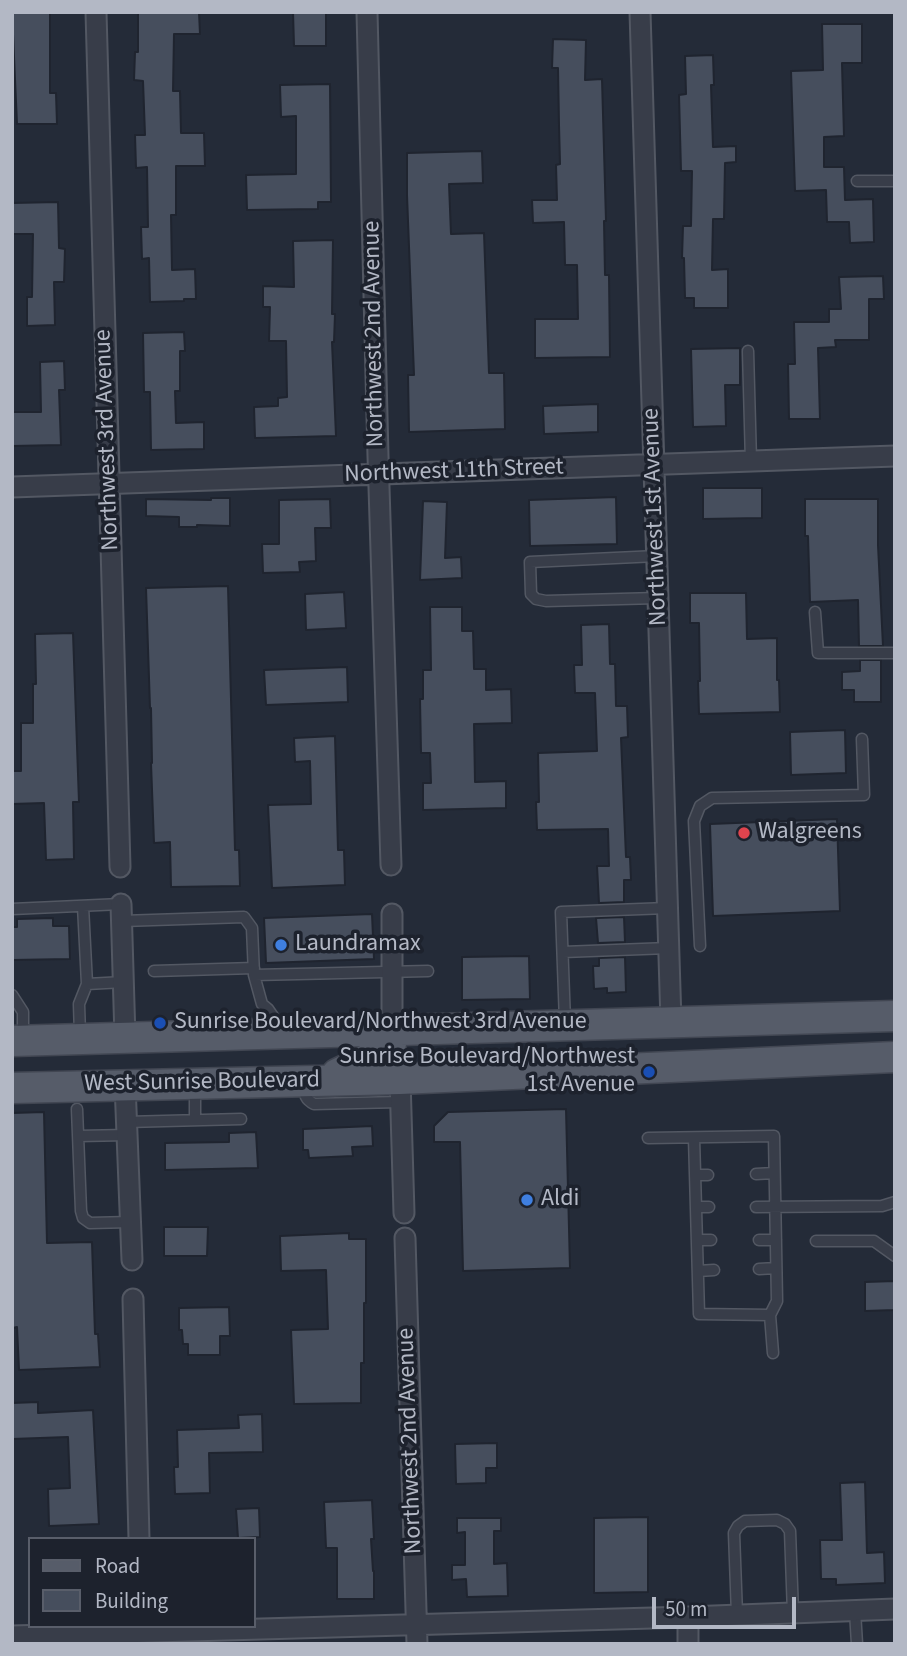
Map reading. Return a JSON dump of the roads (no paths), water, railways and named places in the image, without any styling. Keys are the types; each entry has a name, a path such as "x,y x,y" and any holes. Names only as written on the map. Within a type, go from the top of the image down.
{"main road":[{"name":"West Sunrise Boulevard","path":"18,1041 895,1016"},
{"path":"314,1080 374,1058 387,1050 391,1044 392,1030"},
{"name":"West Sunrise Boulevard","path":"12,1088 314,1080 400,1090 895,1057"}],"street":[{"name":"Northwest 3rd Avenue","path":"96,12 120,867"},
{"name":"Northwest 2nd Avenue","path":"367,12 391,865"},
{"name":"Northwest 1st Avenue","path":"640,12 671,1022"},
{"name":"Northwest 11th Street","path":"12,487 895,456"},
{"path":"122,912 125,1038"},
{"path":"392,914 392,1030"},
{"path":"125,1084 132,1261"},
{"path":"400,1090 404,1213"},
{"name":"Northwest 2nd Avenue","path":"405,1238 417,1644"},
{"path":"133,1299 139,1537"},
{"path":"12,1636 895,1609"},
{"path":"688,1617 688,1644"}],"lane":[{"path":"857,181 895,181"},
{"path":"748,351 751,462"},
{"path":"657,556 530,562 531,594 536,599 658,598"},
{"path":"815,612 818,653 895,653"},
{"path":"700,946 694,821 700,806 712,798 864,794 862,739"},
{"path":"80,1039 79,1004 87,984 83,906"},
{"path":"12,909 83,906 122,912 244,917 252,928 254,972 262,1004 285,1033"},
{"path":"566,1025 562,912 668,908"},
{"path":"563,952 669,948"},
{"path":"154,971 428,971"},
{"path":"87,984 124,982"},
{"path":"12,995 23,1012 18,1041"},
{"path":"194,1083 195,1120"},
{"path":"77,1109 83,1218 90,1223 131,1222"},
{"path":"79,1136 195,1120 241,1118"},
{"path":"648,1138 774,1136 776,1301 771,1315 773,1353"},
{"path":"694,1138 699,1314 771,1315"},
{"path":"756,1174 774,1173"},
{"path":"695,1175 708,1175"},
{"path":"756,1207 882,1206 895,1202"},
{"path":"696,1208 709,1207"},
{"path":"697,1240 711,1240"},
{"path":"759,1240 776,1240"},
{"path":"816,1241 874,1241 895,1256"},
{"path":"759,1269 776,1269"},
{"path":"698,1271 714,1270"},
{"path":"737,1615 734,1533 745,1521 776,1520 785,1524 790,1531 793,1613"},
{"path":"855,1611 857,1644"}],"place":[{"name":"Walgreens","path":"744,833"},
{"name":"Laundramax","path":"281,945"},
{"name":"Sunrise Boulevard/Northwest 3rd Avenue","path":"160,1023"},
{"name":"Sunrise Boulevard/Northwest 1st Avenue","path":"649,1072"},
{"name":"Aldi","path":"527,1200"}]}
